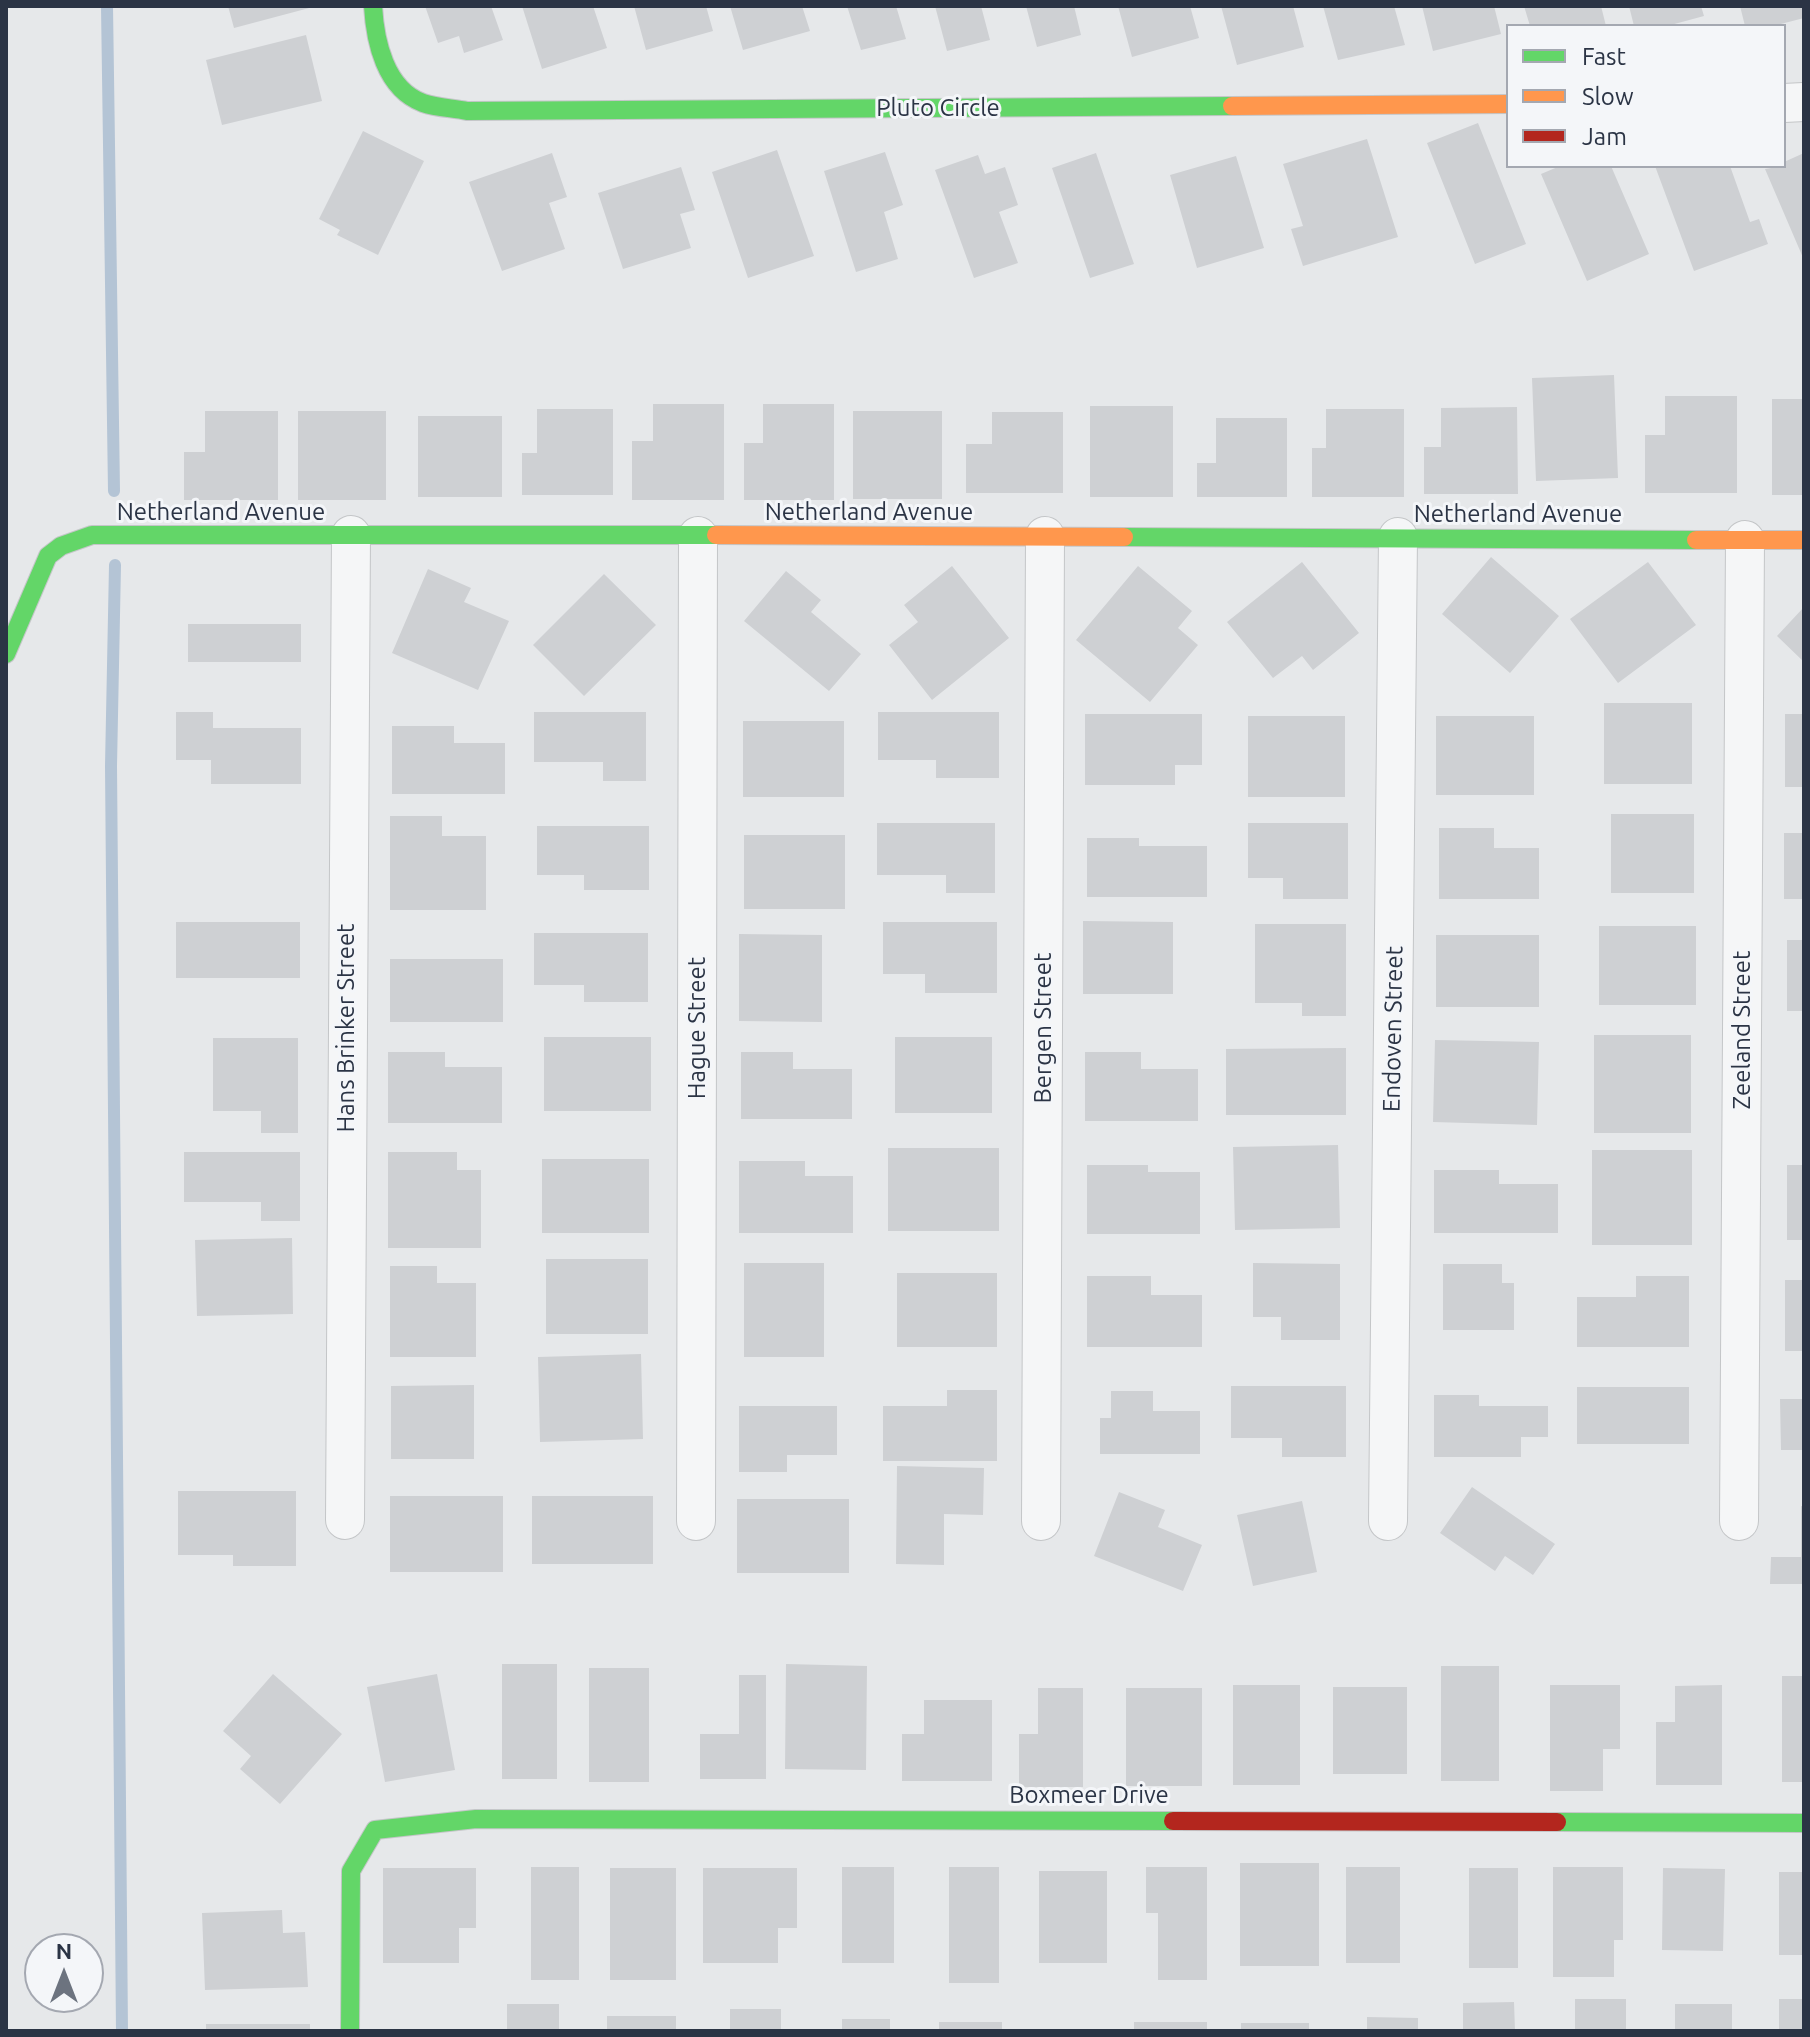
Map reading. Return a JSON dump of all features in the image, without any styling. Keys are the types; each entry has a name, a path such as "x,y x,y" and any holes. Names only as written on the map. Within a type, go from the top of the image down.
{"street":[{"name":"Pluto Circle","path":"373,6 373,21 384,66 417,100 467,111 1506,104"},
{"name":"Netherland Avenue","path":"6,654 39,570 59,544 70,539 179,533 1804,540"},
{"name":"Hans Brinker Street","path":"345,1520 351,535"},
{"name":"Hague Street","path":"696,1521 698,536"},
{"name":"Bergen Street","path":"1041,1521 1045,536"},
{"name":"Endoven Street","path":"1388,1521 1398,537"},
{"name":"Zeeland Street","path":"1739,1521 1745,540"},
{"name":"Boxmeer Drive","path":"350,2031 351,1871 375,1830 476,1819 1804,1823"}],"building":[{"path":"228,6 313,6 313,7 234,28"},
{"path":"425,6 491,6 503,40 464,53 459,36 438,43"},
{"path":"522,6 593,6 607,48 542,69"},
{"path":"634,6 706,6 713,31 646,50"},
{"path":"730,6 802,6 810,31 743,50"},
{"path":"847,6 896,6 906,39 861,50"},
{"path":"935,6 981,6 990,40 947,51"},
{"path":"1026,6 1074,6 1081,35 1037,47"},
{"path":"1118,6 1190,6 1199,38 1132,57"},
{"path":"1221,6 1293,6 1304,47 1237,65"},
{"path":"1323,6 1394,6 1405,45 1338,60"},
{"path":"1422,6 1494,6 1501,34 1433,51"},
{"path":"1524,6 1601,6 1606,24 1529,24"},
{"path":"1629,6 1701,6 1704,16 1674,24 1634,24"},
{"path":"1740,6 1804,6 1804,18 1781,24 1744,24"},
{"path":"306,35 322,101 222,125 206,60"},
{"path":"1478,123 1526,244 1475,264 1427,143"},
{"path":"363,131 424,161 378,255 337,235 340,230 319,219"},
{"path":"1367,139 1398,237 1303,266 1291,229 1303,226 1283,164"},
{"path":"777,150 814,256 748,278 712,172"},
{"path":"885,152 903,205 884,212 898,259 856,272 824,171"},
{"path":"552,153 567,197 549,203 565,249 502,271 469,182"},
{"path":"1096,153 1134,264 1090,278 1052,168"},
{"path":"1804,153 1804,260 1765,169 1786,168 1786,161"},
{"path":"978,155 985,174 1005,167 1018,205 999,212 1018,263 974,278 935,170"},
{"path":"1236,156 1264,248 1197,268 1170,175"},
{"path":"681,167 695,210 680,214 691,248 623,269 598,193"},
{"path":"1555,168 1612,168 1649,254 1587,281 1541,174"},
{"path":"1656,168 1731,168 1750,222 1759,219 1768,244 1694,271"},
{"path":"1614,375 1618,478 1536,481 1532,378"},
{"path":"1665,396 1737,396 1737,493 1645,493 1645,435 1665,435"},
{"path":"1772,399 1804,399 1804,495 1772,495"},
{"path":"653,404 724,404 724,500 632,500 632,441 653,441"},
{"path":"763,404 834,404 834,500 744,500 744,443 763,443"},
{"path":"1090,406 1173,406 1173,497 1090,497"},
{"path":"1517,407 1518,494 1424,494 1424,447 1441,447 1441,408"},
{"path":"537,409 613,409 613,495 522,495 522,453 537,453"},
{"path":"1326,409 1404,409 1404,497 1312,497 1312,448 1326,448"},
{"path":"205,411 278,411 278,500 184,500 184,452 205,452"},
{"path":"298,411 386,411 386,500 298,500"},
{"path":"853,411 942,411 942,499 853,499"},
{"path":"992,412 1063,412 1063,493 966,493 966,444 992,444"},
{"path":"418,416 502,416 502,497 418,497"},
{"path":"1216,418 1287,418 1287,497 1197,497 1197,463 1216,463"},
{"path":"1491,557 1559,616 1510,673 1442,614"},
{"path":"1302,562 1359,633 1313,670 1302,656 1273,678 1227,622"},
{"path":"1648,562 1696,625 1618,683 1570,619"},
{"path":"952,566 1009,638 932,700 889,645 918,622 904,605"},
{"path":"1138,566 1192,611 1178,628 1198,645 1150,702 1076,640"},
{"path":"428,569 471,588 464,602 509,621 478,690 392,653"},
{"path":"786,571 821,600 811,612 861,654 829,691 744,621"},
{"path":"604,574 656,625 584,696 533,645"},
{"path":"1804,607 1804,662 1777,636"},
{"path":"188,624 301,624 301,662 188,662"},
{"path":"1604,703 1692,703 1692,784 1604,784"},
{"path":"176,712 213,712 213,728 301,728 301,784 211,784 211,760 176,760"},
{"path":"534,712 646,712 646,781 603,781 603,762 534,762"},
{"path":"878,712 999,712 999,778 936,778 936,760 878,760"},
{"path":"1085,714 1202,714 1202,765 1175,765 1175,785 1085,785"},
{"path":"1785,714 1804,714 1804,787 1785,787"},
{"path":"1248,716 1345,716 1345,797 1248,797"},
{"path":"1436,716 1534,716 1534,795 1436,795"},
{"path":"743,721 844,721 844,797 743,797"},
{"path":"392,726 454,726 454,743 505,743 505,794 392,794"},
{"path":"1611,814 1694,814 1694,893 1611,893"},
{"path":"390,816 442,816 442,836 486,836 486,910 390,910"},
{"path":"877,823 995,823 995,893 946,893 946,875 877,875"},
{"path":"1248,823 1348,823 1348,899 1283,899 1283,878 1248,878"},
{"path":"537,826 649,826 649,890 584,890 584,875 537,875"},
{"path":"1439,828 1494,828 1494,848 1539,848 1539,899 1439,899"},
{"path":"1784,833 1804,833 1804,899 1784,899"},
{"path":"744,835 845,835 845,909 744,909"},
{"path":"1087,838 1139,838 1139,846 1207,846 1207,897 1087,897"},
{"path":"1083,921 1173,922 1173,994 1083,994"},
{"path":"176,922 300,922 300,978 176,978"},
{"path":"883,922 997,922 997,993 925,993 925,974 883,974"},
{"path":"1255,924 1346,924 1346,1016 1302,1016 1302,1003 1255,1003"},
{"path":"1599,926 1696,926 1696,1005 1599,1005"},
{"path":"534,933 648,933 648,1002 584,1002 584,985 534,985"},
{"path":"739,934 822,935 822,1022 739,1021"},
{"path":"1436,935 1539,935 1539,1007 1436,1007"},
{"path":"1787,940 1804,940 1804,1011 1787,1011"},
{"path":"390,959 503,959 503,1022 390,1022"},
{"path":"1594,1035 1691,1035 1691,1133 1594,1133"},
{"path":"544,1037 651,1037 651,1111 544,1111"},
{"path":"895,1037 992,1037 992,1113 895,1113"},
{"path":"213,1038 298,1038 298,1133 261,1133 261,1111 213,1111"},
{"path":"1435,1040 1539,1042 1537,1125 1433,1122"},
{"path":"1346,1048 1346,1115 1226,1115 1226,1049"},
{"path":"388,1052 445,1052 445,1067 502,1067 502,1123 388,1123"},
{"path":"741,1052 793,1052 793,1069 852,1069 852,1119 741,1119"},
{"path":"1085,1052 1141,1052 1141,1069 1198,1069 1198,1121 1085,1121"},
{"path":"1338,1145 1340,1228 1235,1230 1233,1147"},
{"path":"888,1148 999,1148 999,1231 888,1231"},
{"path":"1592,1150 1692,1150 1692,1245 1592,1245"},
{"path":"184,1152 300,1152 300,1221 261,1221 261,1202 184,1202"},
{"path":"388,1152 457,1152 457,1170 481,1170 481,1248 388,1248"},
{"path":"542,1159 649,1159 649,1233 542,1233"},
{"path":"739,1161 805,1161 805,1176 853,1176 853,1233 739,1233"},
{"path":"1087,1165 1148,1165 1148,1172 1200,1172 1200,1234 1087,1234"},
{"path":"1787,1165 1804,1165 1804,1240 1787,1240"},
{"path":"1434,1170 1499,1170 1499,1184 1558,1184 1558,1233 1434,1233"},
{"path":"292,1238 293,1314 197,1316 195,1240"},
{"path":"546,1259 648,1259 648,1334 546,1334"},
{"path":"744,1263 824,1263 824,1357 744,1357"},
{"path":"1253,1263 1340,1264 1340,1340 1281,1340 1281,1317 1253,1317"},
{"path":"1443,1264 1502,1264 1502,1283 1514,1283 1514,1330 1443,1330"},
{"path":"390,1266 437,1266 437,1283 476,1283 476,1357 390,1357"},
{"path":"897,1273 997,1273 997,1347 897,1347"},
{"path":"1087,1276 1151,1276 1151,1295 1202,1295 1202,1347 1087,1347"},
{"path":"1636,1276 1689,1276 1689,1347 1577,1347 1577,1297 1636,1297"},
{"path":"1785,1280 1804,1280 1804,1351 1785,1351"},
{"path":"641,1354 643,1439 540,1442 538,1357"},
{"path":"474,1385 474,1459 391,1459 391,1386"},
{"path":"1231,1386 1346,1386 1346,1457 1282,1457 1282,1438 1231,1438"},
{"path":"1577,1387 1689,1387 1689,1444 1577,1444"},
{"path":"947,1390 997,1390 997,1461 883,1461 883,1406 947,1406"},
{"path":"1111,1391 1153,1391 1153,1411 1200,1411 1200,1454 1100,1454 1100,1418 1111,1418"},
{"path":"1434,1395 1479,1395 1479,1406 1548,1406 1548,1437 1521,1437 1521,1457 1434,1457"},
{"path":"1780,1399 1804,1399 1804,1450 1781,1450"},
{"path":"739,1406 837,1406 837,1455 787,1455 787,1472 739,1472"},
{"path":"897,1466 984,1468 983,1515 944,1514 944,1565 896,1564"},
{"path":"1472,1487 1555,1544 1533,1575 1505,1556 1495,1571 1440,1533"},
{"path":"178,1491 296,1491 296,1566 233,1566 233,1555 178,1555"},
{"path":"1119,1492 1165,1510 1158,1527 1202,1545 1183,1591 1094,1556"},
{"path":"390,1496 503,1496 503,1572 390,1572"},
{"path":"532,1496 653,1496 653,1564 532,1564"},
{"path":"737,1499 849,1499 849,1573 737,1573"},
{"path":"1302,1501 1317,1572 1253,1586 1237,1515"},
{"path":"1801,1506 1804,1507 1804,1584 1770,1584 1771,1557 1801,1557"},
{"path":"502,1664 557,1664 557,1779 502,1779"},
{"path":"786,1664 867,1666 866,1770 785,1769"},
{"path":"1441,1666 1499,1666 1499,1781 1441,1781"},
{"path":"589,1668 649,1668 649,1782 589,1782"},
{"path":"273,1674 342,1734 280,1804 240,1769 251,1756 223,1731"},
{"path":"437,1674 455,1770 385,1782 367,1687"},
{"path":"739,1675 766,1675 766,1779 700,1779 700,1734 739,1734"},
{"path":"1782,1676 1804,1676 1804,1782 1782,1782"},
{"path":"1233,1685 1300,1685 1300,1785 1233,1785"},
{"path":"1550,1685 1620,1685 1620,1749 1603,1749 1603,1791 1550,1791"},
{"path":"1722,1685 1722,1785 1656,1785 1656,1722 1675,1722 1675,1686"},
{"path":"1333,1687 1407,1687 1407,1774 1333,1774"},
{"path":"1038,1688 1083,1688 1083,1787 1019,1787 1019,1734 1038,1734"},
{"path":"1126,1688 1202,1688 1202,1786 1126,1786"},
{"path":"924,1700 992,1700 992,1781 902,1781 902,1734 924,1734"},
{"path":"1240,1863 1319,1863 1319,1966 1240,1966"},
{"path":"531,1867 579,1867 579,1980 531,1980"},
{"path":"842,1867 894,1867 894,1963 842,1963"},
{"path":"949,1867 999,1867 999,1983 949,1983"},
{"path":"1146,1867 1207,1867 1207,1980 1158,1980 1158,1913 1146,1913"},
{"path":"1346,1867 1400,1867 1400,1963 1346,1963"},
{"path":"1553,1867 1623,1867 1623,1940 1614,1940 1614,1977 1553,1977"},
{"path":"383,1868 476,1868 476,1928 459,1928 459,1963 383,1963"},
{"path":"610,1868 676,1868 676,1980 610,1980"},
{"path":"703,1868 797,1868 797,1928 778,1928 778,1963 703,1963"},
{"path":"1469,1868 1518,1868 1518,1968 1469,1968"},
{"path":"1663,1868 1725,1869 1723,1951 1662,1950"},
{"path":"1039,1871 1107,1871 1107,1963 1039,1963"},
{"path":"1779,1872 1804,1872 1804,1955 1779,1955"},
{"path":"282,1910 283,1933 305,1932 308,1987 205,1990 202,1913"},
{"path":"1575,1999 1626,1999 1626,2031 1575,2031"},
{"path":"1779,1999 1804,1999 1804,2031 1779,2031"},
{"path":"1514,2002 1515,2031 1463,2031 1463,2003"},
{"path":"507,2004 559,2004 559,2031 507,2031"},
{"path":"1675,2004 1732,2004 1732,2031 1675,2031"},
{"path":"730,2009 781,2009 781,2031 730,2031"},
{"path":"607,2016 676,2016 676,2031 607,2031"},
{"path":"1367,2017 1418,2018 1418,2031 1367,2031"},
{"path":"842,2019 890,2019 890,2031 842,2031"},
{"path":"939,2022 1002,2022 1002,2031 939,2031"},
{"path":"1134,2022 1207,2022 1207,2031 1134,2031"},
{"path":"1241,2023 1309,2023 1309,2031 1241,2031"},
{"path":"206,2024 310,2024 310,2031 206,2031"}],"waterway":[{"path":"107,6 114,491"},
{"path":"115,565 111,766 122,2031"}],"traffic: fast":[{"path":"373,6 376,34 384,62 399,87 423,103 467,111 1232,106"},
{"path":"6,654 48,556 61,546 92,535 716,535"},
{"path":"1124,537 1696,540"},
{"path":"350,2031 351,1871 375,1830 476,1819 1173,1821"},
{"path":"1557,1822 1804,1823"}],"traffic: slow":[{"path":"1232,106 1506,104"},
{"path":"716,535 1124,537"},
{"path":"1696,540 1804,540"}],"traffic: jam":[{"path":"1173,1821 1557,1822"}]}
